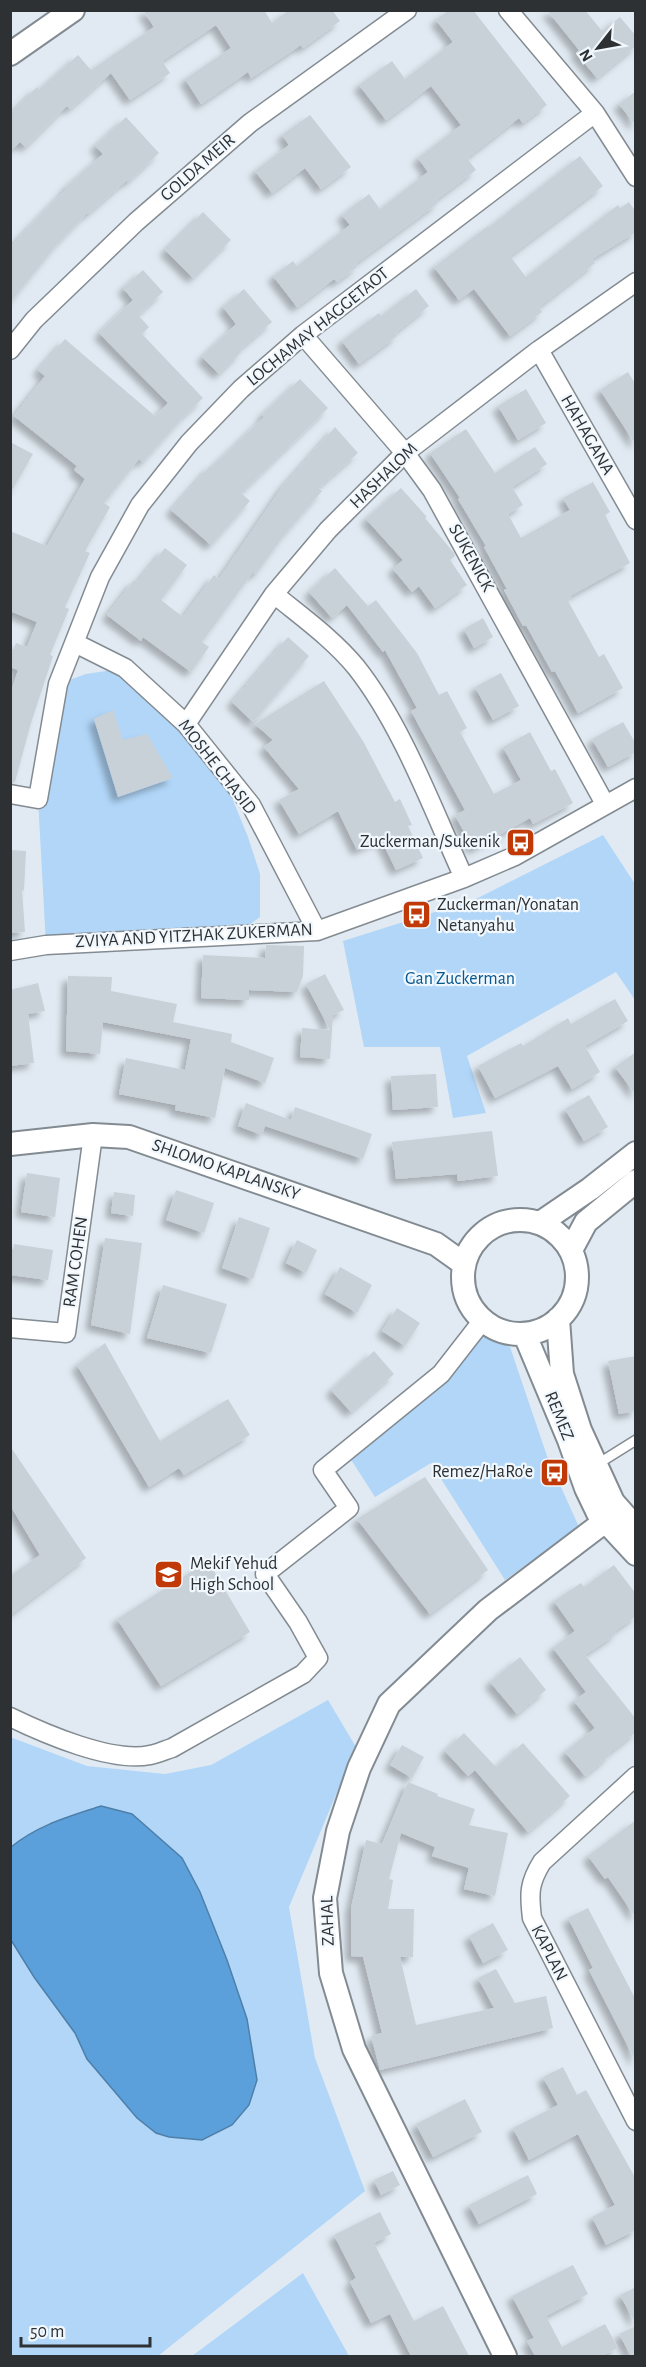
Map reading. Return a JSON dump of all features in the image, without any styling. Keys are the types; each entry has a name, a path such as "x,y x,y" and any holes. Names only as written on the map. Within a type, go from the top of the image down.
{"street":[{"path":"10,54 73,10"},
{"name":"GOLDA MEIR","path":"10,350 34,320 127,230 250,123 407,10"},
{"path":"508,10 595,113 636,177"},
{"name":"LOCHAMAY HAGGETAOT","path":"10,794 38,799 58,684 100,577 140,505 204,428 241,389 303,335 595,113"},
{"name":"HASHALOM","path":"186,724 274,594 328,530 405,453 539,350 636,282"},
{"name":"SUKENICK","path":"303,335 405,453 432,490 605,804"},
{"name":"HAHAGANA","path":"539,350 636,520"},
{"path":"274,594 323,634 355,666 385,711 464,878"},
{"name":"MOSHE CHASID","path":"75,643 125,668 186,724 251,805 317,931"},
{"name":"ZVIYA AND YITZHAK ZUKERMAN","path":"10,951 46,945 317,931 464,878 514,856 636,788"},
{"name":"SHLOMO KAPLANSKY","path":"10,1144 93,1135 129,1137 436,1244"},
{"name":"RAM COHEN","path":"10,1328 66,1333 93,1135"},
{"path":"540,1223 636,1154"},
{"path":"571,1250 586,1222 636,1181"},
{"path":"514,1219 540,1223 560,1236 571,1250 576,1266 577,1282 573,1299 564,1314 540,1331 525,1335 504,1332 483,1320 469,1303 464,1290 464,1264 473,1242 485,1231 499,1223 514,1219"},
{"path":"436,1244 473,1242"},
{"path":"436,1244 464,1264"},
{"name":"REMEZ","path":"558,1319 562,1374 580,1430 613,1502 636,1528"},
{"path":"10,1717 42,1731 98,1750 113,1754 148,1756 172,1748 303,1674 318,1658 298,1622 265,1574 349,1508 323,1470 441,1374 483,1320"},
{"name":"REMEZ","path":"525,1335 569,1440 586,1488 604,1522 636,1554"},
{"name":"ZAHAL","path":"505,2356 354,2049 331,1973 325,1898 338,1831 359,1768 388,1704 488,1610 604,1522"},
{"name":"KAPLAN","path":"636,1776 542,1862 533,1877 529,1894 532,1918 636,2121"}],"lane":[{"path":"596,1465 636,1440"}],"green space":[{"path":"125,668 218,764 248,837 260,874 260,917 236,935 46,945 38,799 58,684 86,674"},
{"name":"Gan Zuckerman","path":"603,835 635,884 635,1000 616,972 467,1056 486,1113 453,1118 440,1047 364,1047 343,941 476,899"},
{"path":"484,1334 510,1347 547,1456 579,1527 505,1580 431,1463 375,1497 350,1458 445,1382"},
{"path":"328,1700 356,1747 289,1907 315,2058 365,2191 158,2356 11,2356 10,1737 87,1766 165,1774 211,1765"},
{"path":"303,2273 349,2356 192,2356"}],"water":[{"path":"101,1806 132,1814 182,1858 200,1892 247,2019 257,2080 249,2105 232,2125 202,2140 169,2137 156,2133 137,2118 87,2059 75,2033 34,1977 11,1940 11,1847 43,1827"}],"building":[{"path":"143,10 264,10 272,23 289,10 332,10 340,21 303,48 301,45 251,78 248,72 201,104 185,79 231,48 216,25 162,61 170,73 130,100 111,73 70,109 67,106 26,147 20,142 10,152 10,114 37,87 39,90 78,55 91,70 154,27"},
{"path":"449,10 473,10 547,105 523,123 519,118 467,158 476,170 436,200 438,203 355,264 357,267 337,282 334,279 297,307 273,276 293,261 297,266 350,225 342,215 369,194 380,209 428,172 418,158 461,125 431,86 386,120 359,85 392,61 405,79 453,42 436,20"},
{"path":"547,10 585,10 602,31 620,17 636,36 636,46 597,78 576,53 579,50"},
{"path":"636,91 636,126 619,104"},
{"path":"310,115 351,167 321,189 305,168 272,193 255,171 289,145 282,135"},
{"path":"126,117 159,153 128,182 127,180 87,213 58,243 10,303 10,249 65,188 103,154 95,146"},
{"path":"580,156 603,186 510,256 526,277 618,205 620,208 629,202 636,212 636,232 592,259 595,263 539,307 542,312 510,336 474,289 459,300 434,267"},
{"path":"203,212 231,240 193,278 165,250"},
{"path":"143,270 163,292 138,315 149,327 142,334 203,398 143,462 139,459 104,503 110,507 85,551 90,553 65,607 69,609 50,655 53,656 15,782 10,782 10,695 18,670 10,667 10,659 16,643 27,647 37,622 10,611 10,531 47,546 85,479 74,470 77,466 14,416 45,376 38,370 65,339 155,416 168,403 99,333 133,300 123,288"},
{"path":"244,289 272,322 239,350 241,352 219,374 202,357 236,324 223,307"},
{"path":"416,289 429,306 395,333 397,336 359,364 342,341 379,313 381,316"},
{"path":"628,372 636,385 636,445 600,390"},
{"path":"300,379 328,408 241,493 250,501 211,545 171,510 210,466 212,467 264,417 262,415"},
{"path":"526,389 546,423 518,440 498,406"},
{"path":"335,427 358,453 318,488 322,491 285,534 256,574 253,572 202,642 209,647 191,672 143,637 141,641 107,615 134,580 137,582 165,548 187,565 161,600 183,617 214,575 219,579 283,486"},
{"path":"466,429 495,473 535,447 547,464 512,487 523,505 508,514 521,538 570,510 563,498 593,482 610,512 605,515 630,563 570,596 571,600 568,601 599,657 604,654 623,688 578,713 526,625 523,626 504,590 507,589 484,547 486,546 458,499 460,498 430,453"},
{"path":"10,442 33,454 10,494"},
{"path":"401,488 427,517 425,518 454,553 455,556 450,560 467,585 435,608 419,586 412,592 393,569 403,560 366,519"},
{"path":"335,568 368,606 376,600 417,653 439,695 447,691 467,728 460,732 494,794 521,780 503,747 530,732 551,771 555,769 573,803 533,824 530,818 473,849 455,815 465,810 411,711 417,708 385,650 383,652 347,605 332,618 309,592"},
{"path":"483,618 493,637 474,648 464,629"},
{"path":"288,637 309,656 253,722 232,702"},
{"path":"501,673 519,706 493,720 475,687"},
{"path":"324,681 363,741 395,802 400,799 412,825 408,826 423,858 396,870 381,839 357,850 338,811 299,834 279,800 299,789 264,747 273,740 255,724"},
{"path":"113,710 123,740 147,734 173,778 118,797 94,719"},
{"path":"623,722 636,744 636,752 608,767 592,739"},
{"path":"10,850 26,851 24,891 22,890 25,932 10,933"},
{"path":"266,945 304,946 303,976 297,992 249,990 249,1000 201,998 203,955 265,958"},
{"path":"325,974 344,1010 333,1015 330,1059 300,1057 302,1028 330,1030 306,984"},
{"path":"68,976 112,977 111,991 177,1004 173,1022 232,1034 231,1042 274,1058 265,1083 225,1068 215,1118 175,1110 176,1105 119,1094 126,1058 185,1070 191,1039 103,1022 100,1054 66,1051"},
{"path":"38,983 45,1011 28,1014 34,1063 10,1066 10,990"},
{"path":"615,999 628,1021 585,1046 600,1072 572,1089 558,1066 495,1098 478,1066 521,1043 523,1046 568,1018 571,1024"},
{"path":"636,1052 636,1095 615,1067"},
{"path":"436,1074 438,1107 393,1110 391,1076"},
{"path":"589,1095 608,1127 584,1141 565,1109"},
{"path":"246,1103 291,1120 295,1107 372,1134 363,1159 265,1126 262,1135 238,1126"},
{"path":"492,1131 498,1176 458,1181 457,1174 396,1179 392,1142"},
{"path":"27,1173 60,1178 55,1217 21,1212"},
{"path":"176,1190 214,1203 204,1233 166,1220"},
{"path":"114,1192 135,1195 133,1216 111,1213"},
{"path":"239,1217 270,1228 253,1279 222,1268"},
{"path":"105,1238 142,1243 130,1334 91,1325"},
{"path":"297,1240 317,1250 306,1273 286,1263"},
{"path":"14,1244 53,1250 48,1280 10,1275"},
{"path":"340,1267 372,1285 357,1313 325,1294"},
{"path":"163,1285 227,1304 211,1353 147,1338"},
{"path":"397,1308 420,1323 405,1346 382,1331"},
{"path":"105,1343 160,1441 228,1399 250,1435 184,1475 179,1468 149,1487 77,1365"},
{"path":"374,1351 394,1374 351,1412 331,1390"},
{"path":"636,1356 636,1411 619,1414 608,1361"},
{"path":"10,1446 86,1558 10,1615 10,1576 40,1555 10,1505"},
{"path":"425,1477 488,1570 430,1614 357,1519"},
{"path":"208,1561 250,1632 161,1686 117,1619"},
{"path":"614,1565 636,1594 636,1616 615,1631 616,1634 585,1655 636,1719 636,1732 585,1776 565,1752 595,1728 574,1701 586,1692 553,1648 575,1631 554,1601 581,1583 584,1587"},
{"path":"520,1657 546,1690 517,1714 490,1682"},
{"path":"464,1733 496,1767 523,1743 570,1796 528,1832 475,1770 468,1776 445,1751"},
{"path":"402,1745 424,1757 412,1778 390,1765"},
{"path":"408,1782 438,1794 437,1796 475,1809 469,1825 508,1833 495,1896 464,1889 469,1868 432,1856 435,1847 401,1833 389,1879 393,1880 388,1909 414,1909 413,1957 400,1957 416,2025 494,2008 478,1978 496,1969 515,2003 546,1996 553,2028 380,2070 371,2036 382,2033 363,1957 351,1956 351,1908 366,1840 382,1844"},
{"path":"636,1820 636,1918 608,1877 605,1879 588,1856"},
{"path":"588,1908 636,2000 636,2062 589,1970 593,1968 568,1918"},
{"path":"493,1923 508,1950 483,1963 469,1936"},
{"path":"563,2067 577,2095 586,2090 636,2179 636,2230 606,2245 592,2217 615,2205 578,2134 529,2160 513,2128 558,2105 543,2077"},
{"path":"465,2099 482,2132 433,2157 416,2124"},
{"path":"393,2171 400,2185 381,2195 374,2180"},
{"path":"528,2175 537,2194 479,2224 469,2205"},
{"path":"380,2212 391,2234 374,2243 414,2321 443,2306 469,2356 411,2356 390,2314 371,2323 350,2282 356,2278 334,2235"},
{"path":"573,2265 588,2294 546,2316 562,2347 605,2324 618,2348 601,2356 535,2356 527,2341 534,2338 512,2296"},
{"path":"636,2287 636,2324 620,2295"},
{"path":"636,2326 636,2356 631,2356 619,2334"}],"place":[{"name":"Zuckerman/Sukenik","path":"521,842"},
{"name":"Zuckerman/Yonatan Netanyahu","path":"416,915"},
{"name":"Remez/HaRo'e","path":"554,1472"},
{"name":"Mekif Yehud High School","path":"169,1574"}]}
